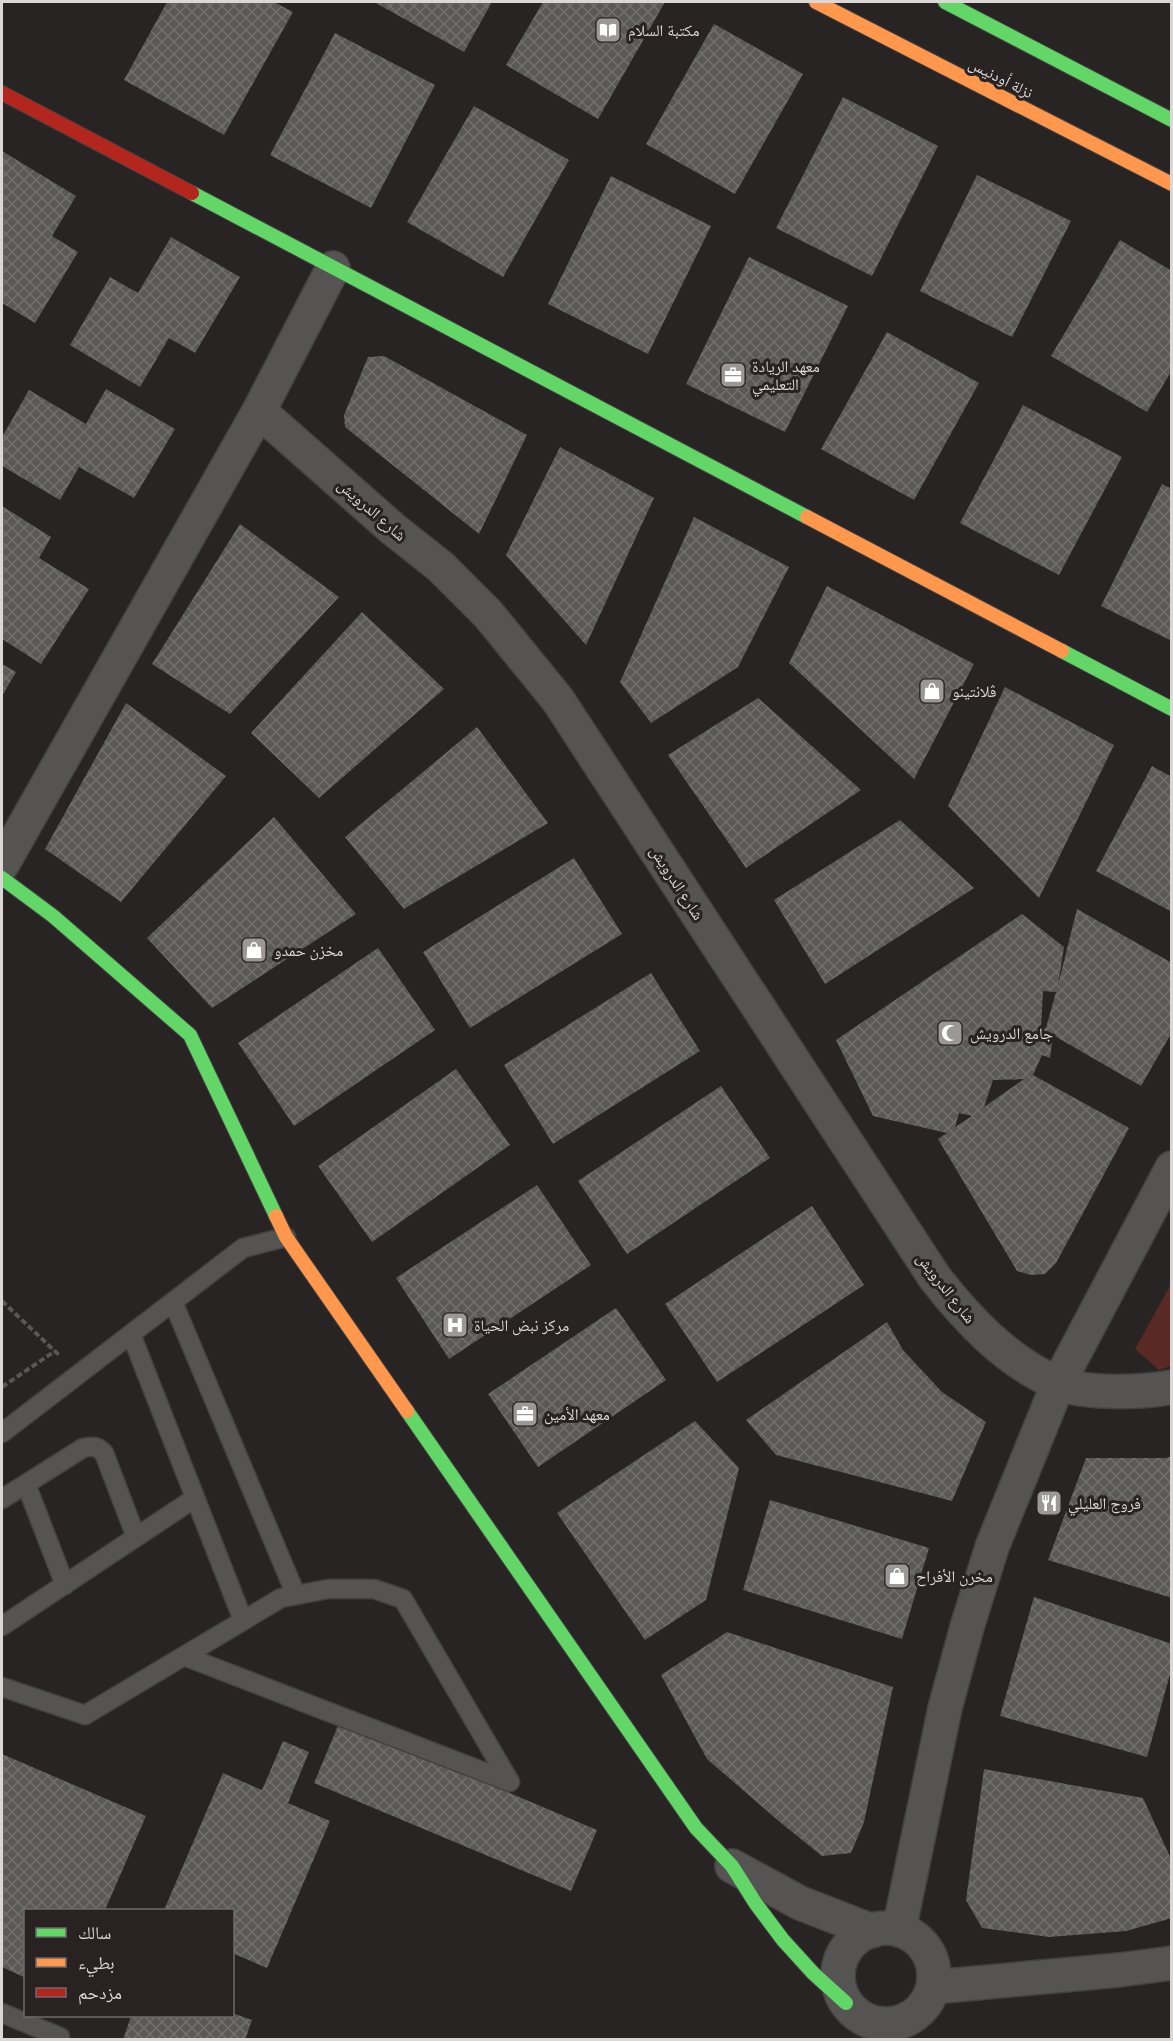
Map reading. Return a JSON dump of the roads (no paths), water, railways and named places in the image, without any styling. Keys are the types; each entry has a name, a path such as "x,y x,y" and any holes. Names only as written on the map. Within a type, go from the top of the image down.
{"street":[{"name":"نزلة أودنيس","path":"816,2 1172,184"},
{"path":"945,2 1172,120"},
{"path":"2,93 1172,710"},
{"path":"2,865 259,411 333,268"},
{"name":"شارع الدرويش","path":"259,411 393,529 441,567 488,614 524,656 558,700 935,1278 955,1304 1002,1349 1029,1368 1058,1384 1093,1390 1128,1391 1172,1387"},
{"path":"2,878 53,916 190,1035 286,1237 696,1828 732,1866 756,1904 783,1940 855,2019 885,2024 900,2022 913,2016 928,1996 1172,1963"},
{"path":"885,1931 967,1627 996,1536 1058,1384 1172,1168"},
{"path":"732,1866 800,1903 885,1931 910,1935 920,1942 927,1952 934,1975 915,2040"},
{"path":"855,2019 840,1990 838,1975 841,1960 848,1947 858,1937 885,1931"}],"lane":[{"path":"2,1433 243,1248 286,1237"},
{"path":"173,1302 296,1595"},
{"path":"131,1334 243,1620"},
{"path":"2,1499 83,1448 98,1447 104,1453 136,1537"},
{"path":"26,1484 65,1585"},
{"path":"2,1626 195,1498"},
{"path":"2,1687 85,1715 281,1598 328,1589 374,1589 403,1599 510,1782 184,1656"},
{"path":"2,2013 60,2037"}],"place":[{"name":"مكتبة السلام","path":"608,30"},
{"name":"معهد الريادة التعليمي","path":"733,375"},
{"name":"ڤلانتينو","path":"932,691"},
{"name":"مخزن حمدو","path":"254,950"},
{"name":"جامع الدرويش","path":"950,1033"},
{"name":"مركز نبض الحياة","path":"455,1325"},
{"name":"معهد الأمين","path":"525,1414"},
{"name":"فروج العليلي","path":"1049,1503"},
{"name":"مخرن الأفراح","path":"897,1576"}]}
